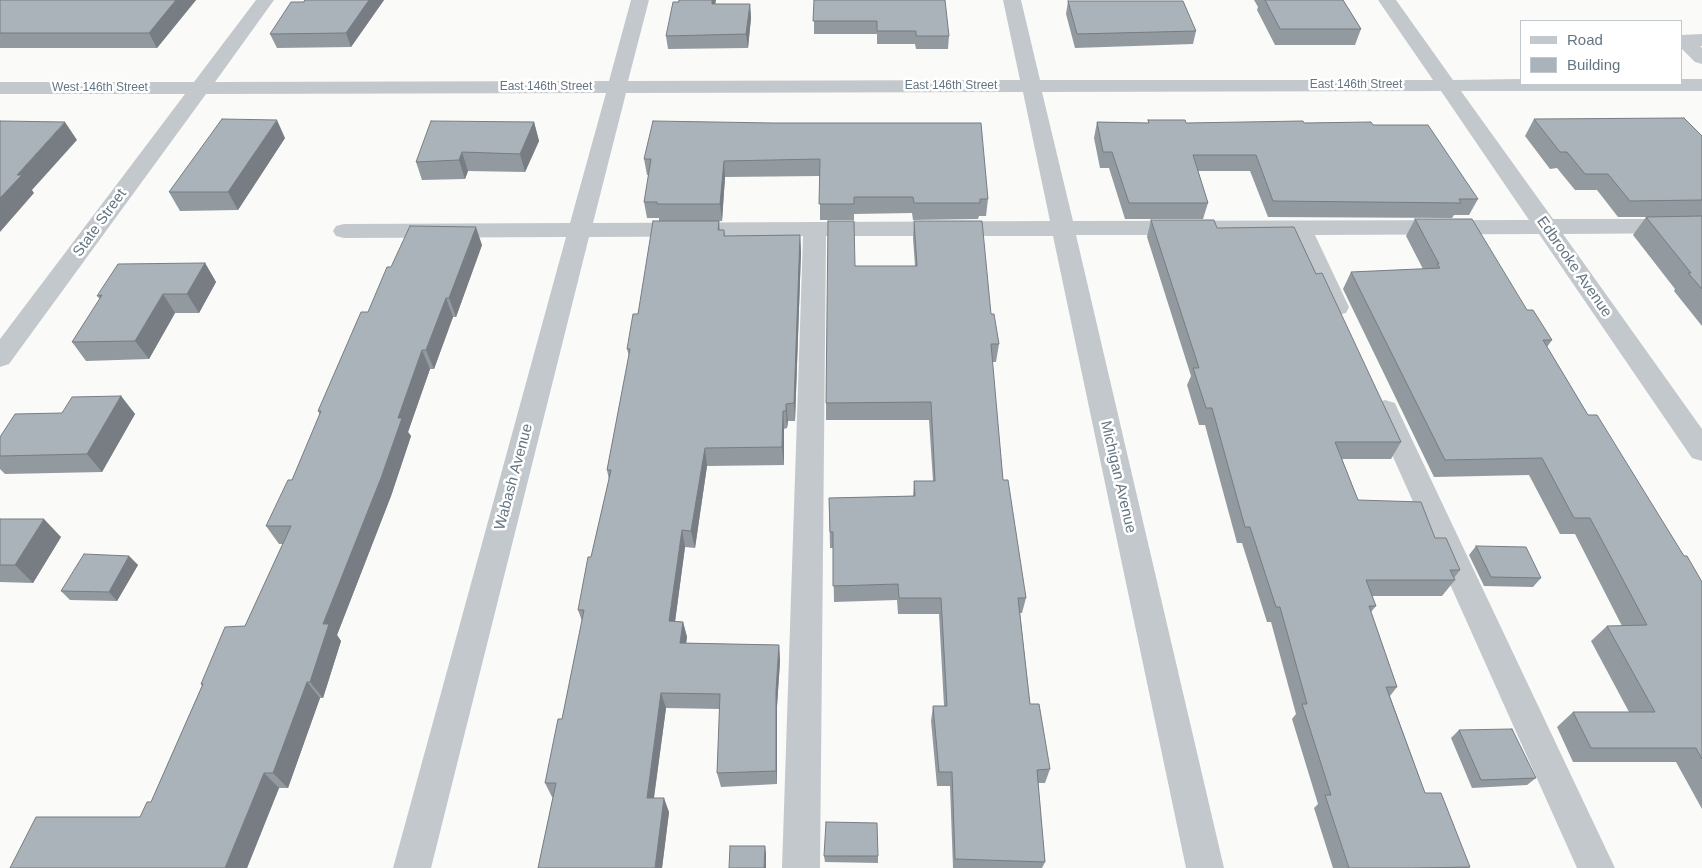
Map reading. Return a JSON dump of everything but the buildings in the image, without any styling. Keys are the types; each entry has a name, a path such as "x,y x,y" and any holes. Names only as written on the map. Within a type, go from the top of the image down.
{"street":[{"name":"State Street","path":"0,358 265,0"},
{"name":"Wabash Avenue","path":"412,868 640,0"},
{"name":"Michigan Avenue","path":"1012,0 1205,868"},
{"name":"Edbrooke Avenue","path":"1387,0 1702,450"},
{"path":"1702,40 1683,40 1702,58"},
{"name":"East 146th Street","path":"200,88 1702,85"},
{"name":"West 146th Street","path":"0,88 200,88"},
{"path":"344,231 1702,226"},
{"path":"1300,227 1350,335"},
{"path":"801,868 815,229"},
{"path":"1375,390 1596,868"}]}
